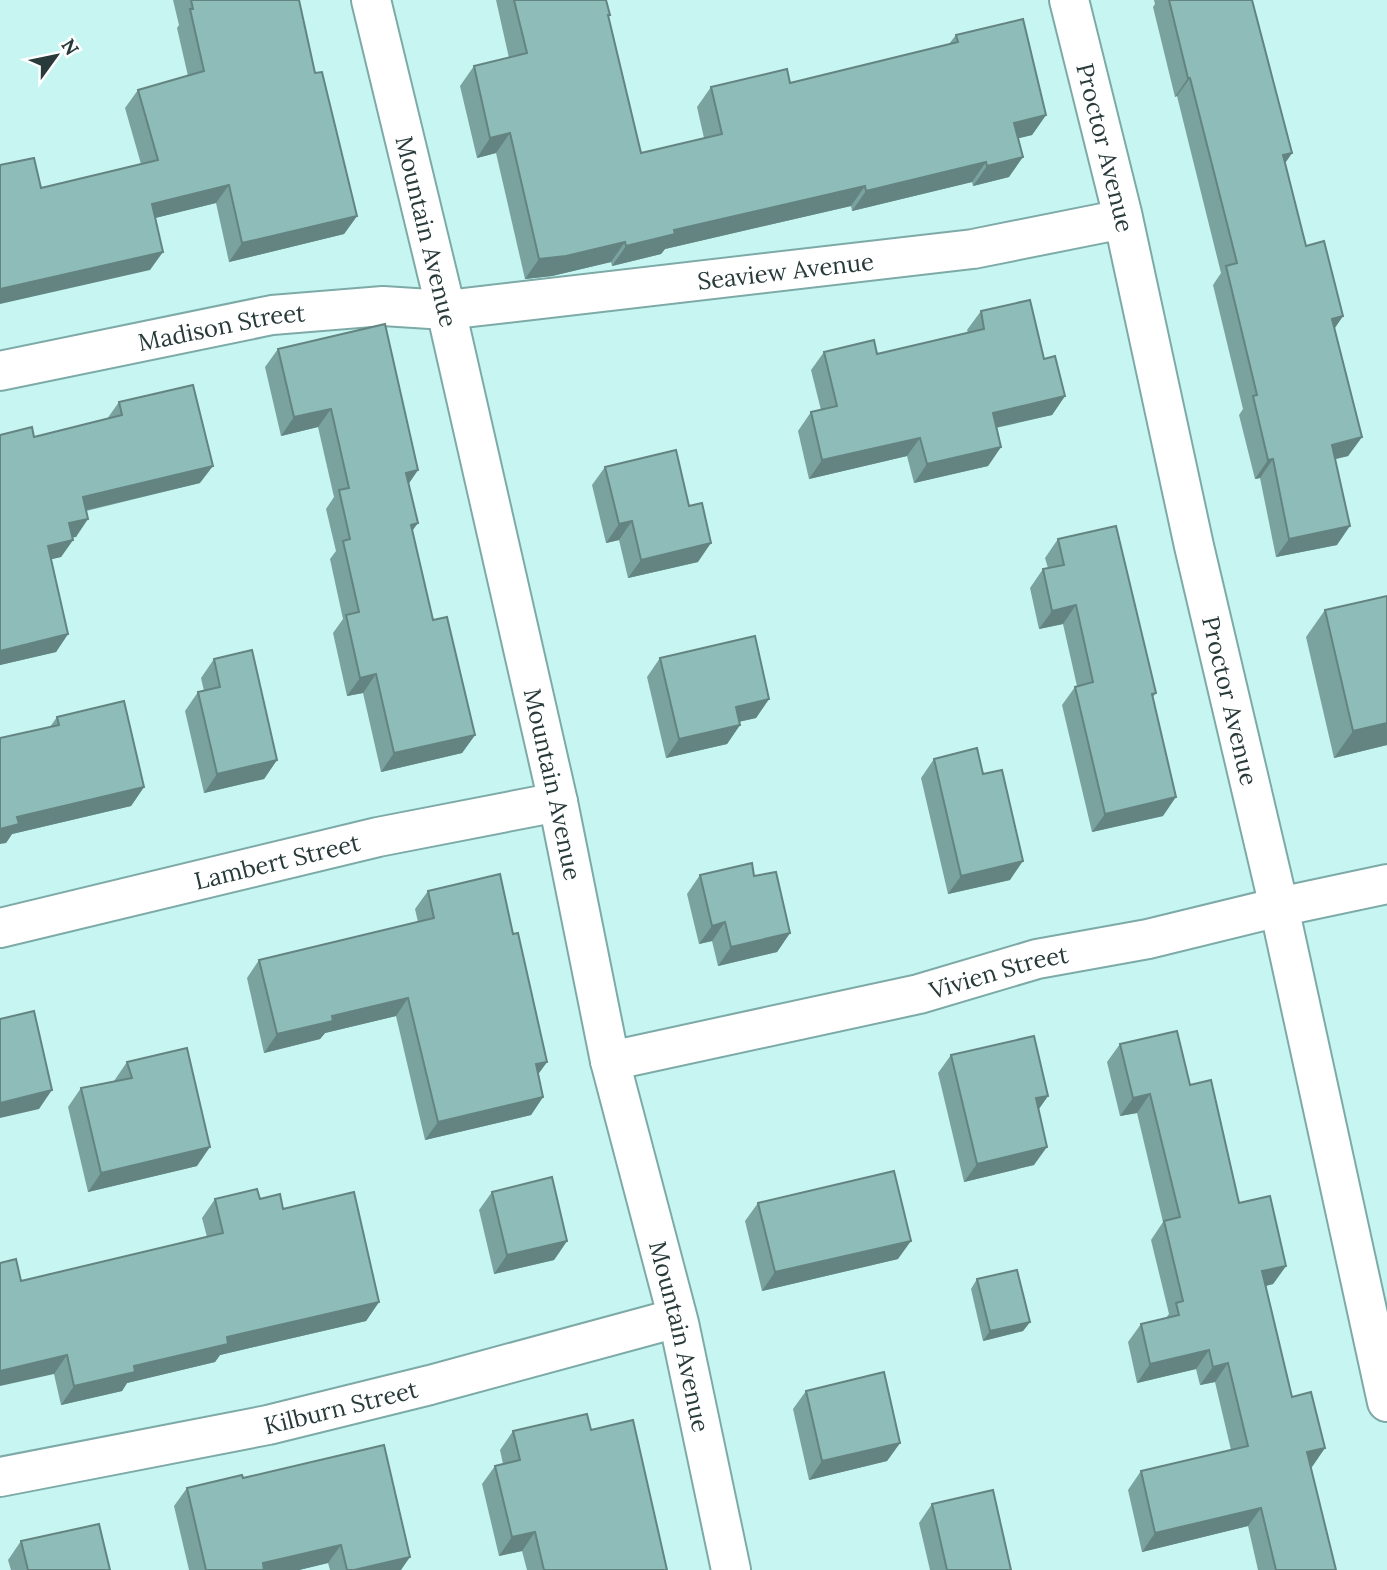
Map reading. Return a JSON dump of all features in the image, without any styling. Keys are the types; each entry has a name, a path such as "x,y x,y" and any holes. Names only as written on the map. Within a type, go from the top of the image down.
{"street":[{"name":"Mountain Avenue","path":"371,0 446,310 558,802 610,1060 677,1318 731,1570"},
{"name":"Proctor Avenue","path":"1069,0 1123,219 1194,546 1279,907 1387,1402"},
{"name":"Seaview Avenue","path":"446,310 973,249 1123,219"},
{"name":"Madison Street","path":"0,371 272,315 383,306 446,310"},
{"name":"Lambert Street","path":"0,928 378,837 558,802"},
{"name":"Vivien Street","path":"610,1060 919,994 1037,959 1148,939 1387,884"},
{"name":"Kilburn Street","path":"0,1477 268,1425 430,1385 677,1318"}],"building":[{"path":"191,0 299,0 315,73 322,72 357,216 242,243 229,185 152,204 163,252 0,289 0,165 34,158 41,188 158,160 138,90 204,71 190,9 193,9"},
{"path":"514,0 606,0 641,153 722,134 711,87 787,69 790,83 958,42 956,35 1023,19 1046,115 1014,123 1023,157 987,166 986,162 866,191 865,186 674,230 675,234 626,246 625,242 566,256 539,259 510,133 490,138 474,66 527,53"},
{"path":"1169,0 1252,0 1292,153 1283,155 1306,246 1324,241 1343,316 1332,319 1362,437 1332,445 1350,526 1289,539 1273,459 1268,460 1253,396 1257,395 1226,266 1237,263"},
{"path":"1030,300 1044,359 1055,356 1065,396 993,413 1001,447 927,464 920,438 822,460 811,412 837,406 824,352 874,340 877,354 984,329 981,311"},
{"path":"385,324 418,470 406,473 418,523 411,525 433,620 447,617 475,735 394,753 376,674 360,678 346,615 359,612 343,541 350,539 339,490 349,488 331,409 294,417 278,349"},
{"path":"193,385 213,466 83,497 88,519 69,523 73,540 48,546 68,634 0,651 0,435 32,427 34,437 122,415 119,402"},
{"path":"676,450 689,506 702,503 711,543 641,560 632,521 619,524 605,467"},
{"path":"1116,526 1156,693 1152,694 1176,797 1105,814 1075,687 1093,682 1076,605 1052,611 1043,569 1064,565 1058,539"},
{"path":"1387,596 1387,723 1353,731 1325,610"},
{"path":"755,636 769,699 736,707 740,725 679,739 660,658"},
{"path":"252,650 277,760 217,774 198,692 220,687 214,659"},
{"path":"124,701 144,787 17,817 19,824 0,829 0,738 59,725 57,717"},
{"path":"977,748 983,774 1002,770 1023,861 961,876 934,759"},
{"path":"752,863 754,876 776,872 790,933 731,947 725,922 712,926 700,875"},
{"path":"500,874 513,934 518,933 547,1062 536,1064 543,1097 438,1122 408,998 332,1016 333,1021 277,1034 259,960 434,918 428,891"},
{"path":"34,1011 52,1090 0,1103 0,1019"},
{"path":"1177,1031 1190,1085 1211,1080 1239,1203 1270,1196 1286,1266 1262,1271 1292,1397 1311,1392 1325,1448 1307,1452 1336,1570 1276,1570 1261,1508 1155,1533 1141,1471 1248,1446 1228,1363 1213,1367 1209,1350 1150,1364 1141,1324 1179,1315 1176,1303 1183,1301 1164,1221 1180,1217 1150,1094 1133,1098 1120,1044"},
{"path":"1034,1036 1048,1096 1036,1098 1047,1147 977,1164 951,1055"},
{"path":"187,1048 210,1147 101,1173 81,1088 132,1078 127,1062"},
{"path":"894,1171 911,1241 775,1272 758,1203"},
{"path":"552,1177 567,1241 507,1255 492,1192"},
{"path":"257,1189 260,1199 280,1194 283,1209 354,1192 379,1302 227,1337 228,1344 134,1366 135,1372 74,1386 67,1355 0,1371 0,1263 16,1259 21,1281 223,1233 215,1199"},
{"path":"1017,1270 1030,1322 990,1331 977,1279"},
{"path":"884,1372 900,1443 822,1461 806,1391"},
{"path":"587,1414 591,1430 633,1420 667,1570 544,1570 535,1532 512,1537 495,1466 520,1460 513,1431"},
{"path":"384,1445 410,1557 347,1570 341,1545 263,1563 264,1570 206,1570 187,1488 242,1475 243,1478"},
{"path":"993,1490 1011,1570 947,1570 932,1504"},
{"path":"99,1524 110,1570 28,1570 21,1541"}]}
